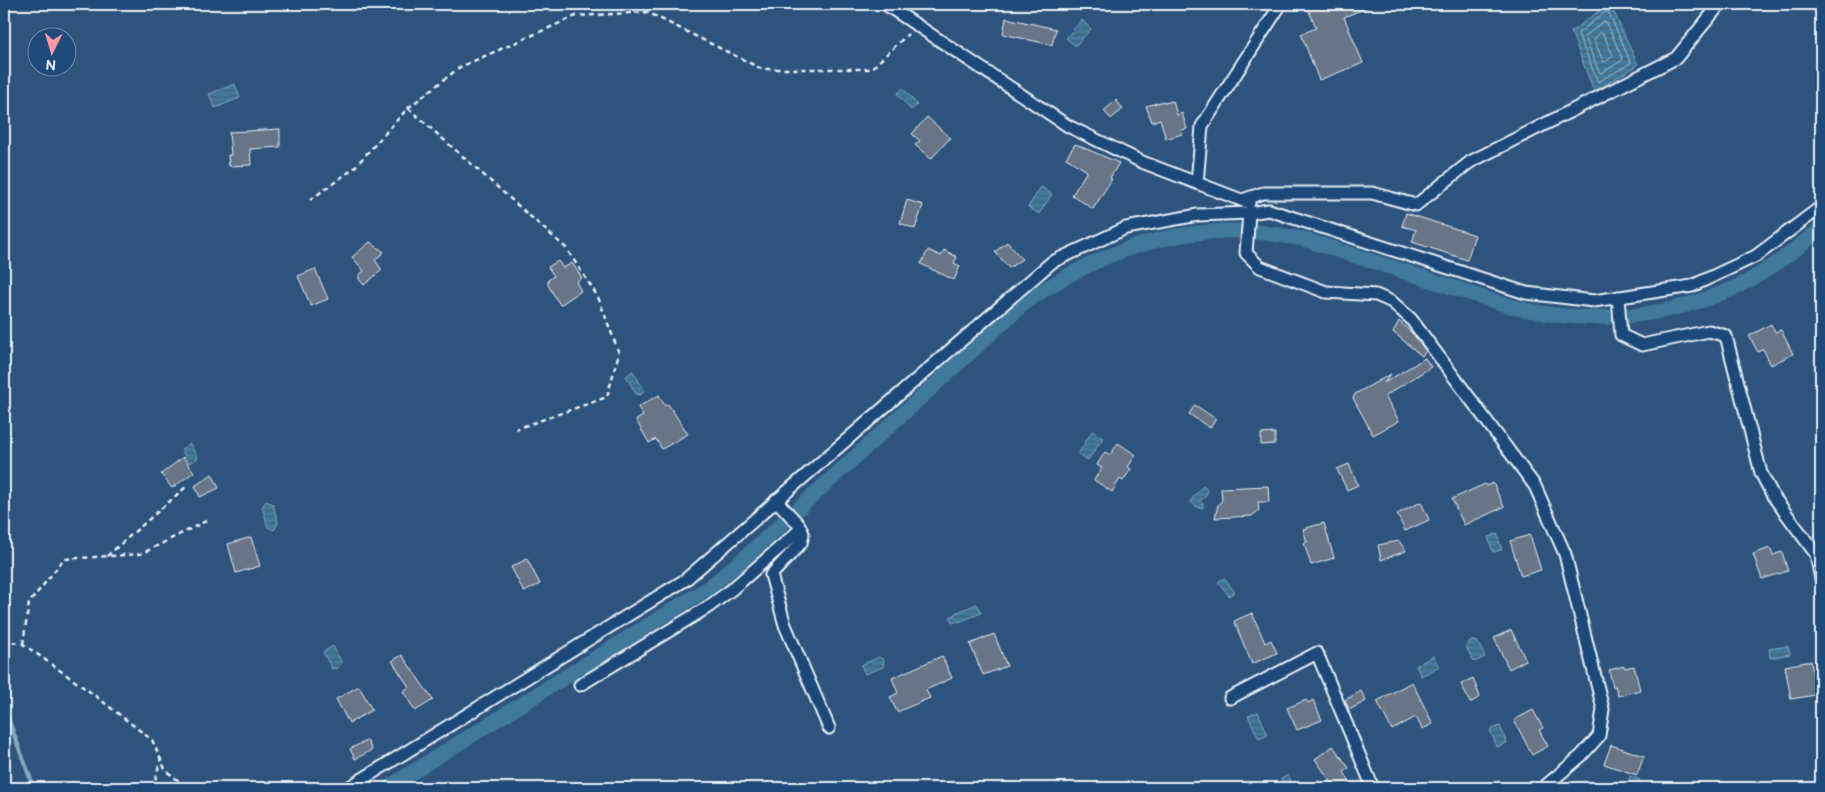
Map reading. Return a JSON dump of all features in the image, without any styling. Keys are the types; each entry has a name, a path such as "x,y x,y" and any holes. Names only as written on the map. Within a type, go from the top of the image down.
{"street":[{"path":"885,4 1068,126 1142,162 1269,210 1526,293 1594,301 1692,286 1756,256 1821,207"},
{"path":"1198,183 1202,126 1281,4"},
{"path":"1242,200 1263,193 1372,193 1416,205 1470,162 1676,58 1720,4"},
{"path":"348,788 686,580 1052,262 1126,228 1198,215 1249,213 1269,210"},
{"path":"1249,213 1246,253 1260,267 1326,292 1376,295 1392,302 1411,318 1535,486 1564,554 1603,709 1599,736 1581,756 1543,788"},
{"path":"1618,297 1621,335 1642,345 1709,331 1726,336 1761,473 1773,496 1816,554 1821,580"},
{"path":"776,500 800,527 802,534 801,543 771,575 785,626 829,728"},
{"path":"580,685 708,607 745,578 800,527"},
{"path":"1230,698 1317,653 1373,788"}],"path":[{"path":"310,200 353,169 408,108 460,67 576,16 647,12 762,69 871,69 917,26"},
{"path":"408,108 566,248 598,297 619,354 607,397 516,429"},
{"path":"107,556 187,486"},
{"path":"23,644 30,603 64,559 141,554 208,520"},
{"path":"4,640 23,644 93,694 152,740 166,771 188,788"},
{"path":"153,788 161,758"}],"water":[{"path":"1610,4 1638,65 1594,91 1571,32"},
{"path":"1082,20 1091,29 1075,46 1066,38"},
{"path":"235,84 240,98 215,108 209,94"},
{"path":"903,88 917,105 911,110 897,94"},
{"path":"1041,187 1052,194 1039,214 1028,207"},
{"path":"633,371 644,390 641,395 636,394 626,376"},
{"path":"1092,431 1103,438 1088,460 1078,454"},
{"path":"190,444 198,458 189,463 181,449"},
{"path":"1203,486 1208,491 1205,497 1199,501 1203,504 1203,508 1197,507 1190,501"},
{"path":"266,501 273,504 278,523 274,530 268,527 262,507"},
{"path":"1497,534 1502,550 1493,552 1488,537"},
{"path":"1224,578 1235,592 1229,596 1218,582"},
{"path":"977,604 981,613 953,623 950,617 955,615 955,613"},
{"path":"1471,640 1477,641 1485,657 1474,662 1466,647"},
{"path":"333,646 342,663 337,669 332,669 323,652"},
{"path":"1788,646 1790,654 1770,658 1769,649"},
{"path":"1433,656 1439,667 1421,676 1416,666"},
{"path":"879,657 884,660 883,667 865,674 861,665"},
{"path":"1258,712 1268,735 1259,739 1248,716"},
{"path":"1500,726 1507,743 1497,747 1490,730"},
{"path":"1288,775 1294,788 1285,788 1281,779"},
{"path":"1630,776 1640,780 1636,788 1626,788"}],"building":[{"path":"1306,4 1376,4 1344,17 1363,63 1319,80 1301,34 1316,28"},
{"path":"1006,18 1056,29 1052,45 1003,34"},
{"path":"1116,100 1123,109 1111,119 1104,111"},
{"path":"1164,101 1165,103 1173,101 1177,115 1182,113 1187,129 1181,130 1182,134 1166,139 1160,119 1152,122 1146,106"},
{"path":"927,117 950,138 931,159 915,145 920,141 912,134"},
{"path":"280,129 280,147 250,149 251,165 229,166 228,155 231,155 229,132"},
{"path":"1075,144 1119,163 1110,178 1112,179 1093,209 1072,195 1087,171 1066,158"},
{"path":"907,200 923,205 915,229 900,223"},
{"path":"1406,213 1475,235 1467,260 1412,242 1416,230 1402,226"},
{"path":"370,242 384,252 375,260 382,270 364,285 359,279 359,275 364,271 352,257"},
{"path":"1007,242 1022,259 1009,268 995,252"},
{"path":"928,250 941,256 944,250 957,257 954,263 960,266 954,280 921,264"},
{"path":"558,261 563,268 572,263 582,278 576,282 581,291 560,305 548,285 548,280 554,276 548,267"},
{"path":"315,269 328,299 311,306 298,276"},
{"path":"1399,321 1414,335 1426,351 1422,356 1393,332"},
{"path":"1771,324 1775,332 1781,330 1793,354 1771,365 1763,349 1758,352 1749,336"},
{"path":"1425,358 1431,367 1385,396 1399,421 1373,435 1353,398 1355,394 1391,374 1384,383"},
{"path":"659,395 665,406 668,404 688,434 662,449 656,439 649,443 636,420 643,416 638,407"},
{"path":"1195,405 1216,419 1210,428 1189,414"},
{"path":"1275,433 1275,444 1261,445 1261,434"},
{"path":"1118,443 1136,455 1128,467 1131,469 1123,481 1120,479 1112,492 1094,480 1102,468 1097,465 1105,452 1110,455"},
{"path":"183,457 194,472 172,488 161,474"},
{"path":"1349,464 1358,485 1347,490 1337,469"},
{"path":"212,474 219,488 200,497 195,486"},
{"path":"1493,483 1504,507 1464,525 1452,499 1485,484 1486,486"},
{"path":"1268,486 1269,502 1258,502 1259,510 1252,516 1215,518 1218,505 1222,500 1221,488"},
{"path":"1421,502 1429,520 1405,531 1397,514"},
{"path":"1324,523 1334,558 1311,565 1304,543 1307,542 1303,529"},
{"path":"1530,535 1541,570 1521,576 1510,541"},
{"path":"251,537 260,566 236,573 228,544"},
{"path":"1399,541 1406,551 1381,560 1378,545"},
{"path":"1770,548 1773,555 1782,552 1788,571 1762,579 1753,554"},
{"path":"527,559 540,584 524,592 511,567"},
{"path":"1252,613 1265,643 1271,640 1277,653 1252,664 1234,621"},
{"path":"1511,630 1526,660 1509,669 1494,638"},
{"path":"994,634 1007,666 983,675 970,644"},
{"path":"402,655 433,700 415,711 403,691 409,687 392,661"},
{"path":"942,656 952,678 926,690 930,698 897,712 890,697 898,693 892,678"},
{"path":"1811,661 1816,695 1791,699 1785,666"},
{"path":"1624,666 1625,668 1634,666 1640,690 1618,696 1615,686 1613,687 1609,670"},
{"path":"1473,678 1480,697 1470,703 1461,684"},
{"path":"1412,682 1433,724 1422,729 1416,717 1392,730 1377,701"},
{"path":"359,686 372,710 349,723 336,699"},
{"path":"1361,691 1366,701 1349,710 1345,700"},
{"path":"1306,700 1308,703 1313,700 1322,720 1297,730 1287,708"},
{"path":"1533,710 1543,728 1539,730 1548,746 1532,755 1514,720"},
{"path":"367,740 372,750 355,759 350,749"},
{"path":"1611,745 1644,756 1637,775 1604,764"},
{"path":"1333,746 1349,768 1344,772 1353,788 1335,788 1315,759"}],"waterway":[{"path":"387,788 708,588 741,561 1027,301 1074,273 1122,251 1172,237 1199,233 1227,231 1265,233 1303,239 1527,310 1553,315 1606,317 1658,312 1684,306 1734,288 1768,269 1821,229"},
{"path":"4,708 34,788"}]}
